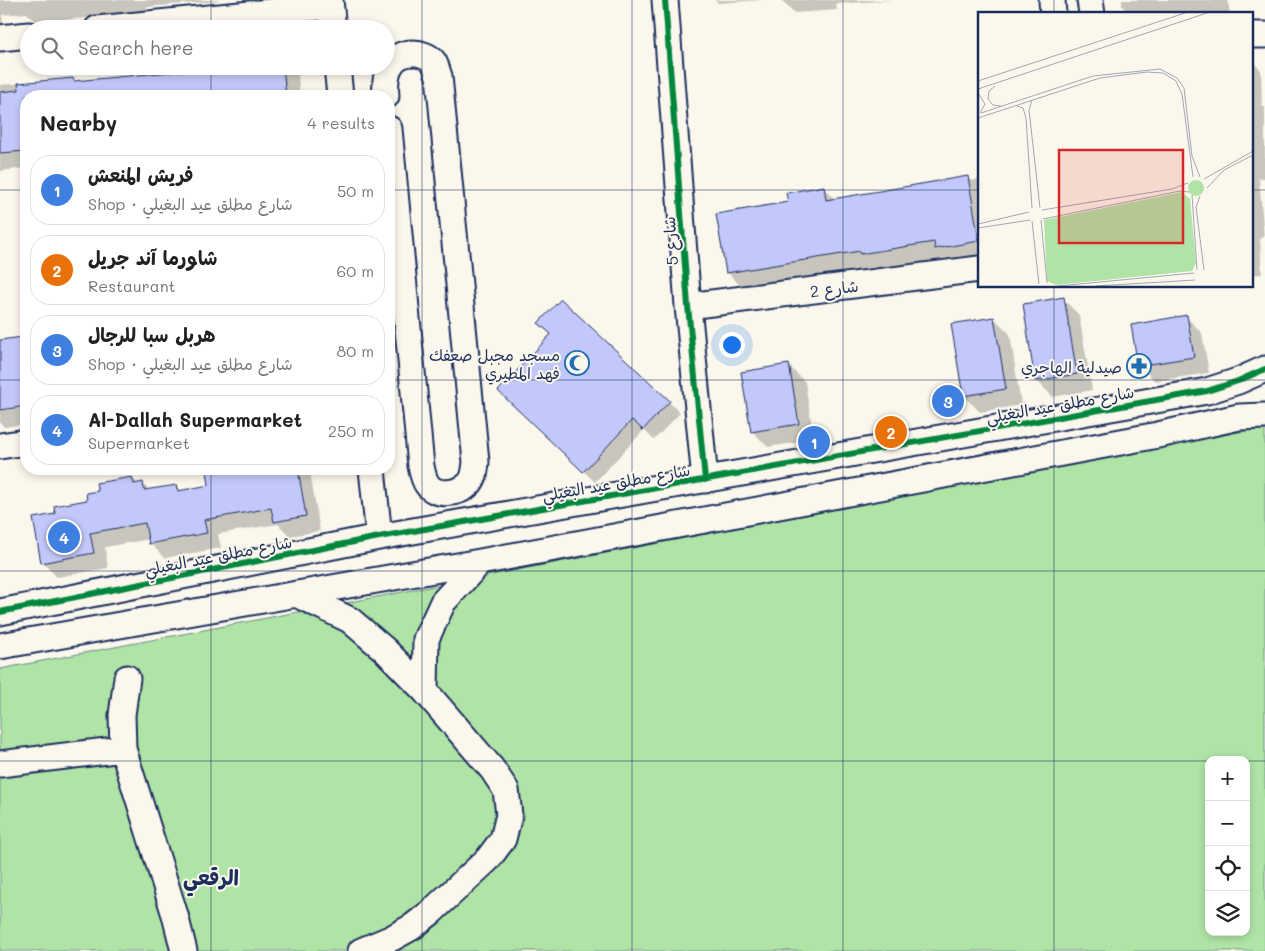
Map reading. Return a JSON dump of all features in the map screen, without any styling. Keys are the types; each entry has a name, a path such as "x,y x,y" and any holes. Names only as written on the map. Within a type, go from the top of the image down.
{"street":[{"name":"شارع 5","path":"665,0 688,306 705,480"},
{"path":"221,20 331,12"},
{"path":"1252,36 1265,35"},
{"path":"0,38 20,36"},
{"path":"395,59 404,53 420,53 433,61 439,76 476,462 475,474 468,484 455,492 438,493 427,485 421,466 395,222"},
{"path":"338,75 339,90"},
{"path":"386,90 387,75"},
{"name":"شارع 2","path":"688,306 978,269"},
{"name":"شارع مطلق عيد البغيلي","path":"0,612 379,537 1206,391 1238,381 1265,368"},
{"path":"0,646 480,562 1158,435 1239,417 1265,416"},
{"path":"0,446 20,443"},
{"path":"373,475 379,537"},
{"path":"425,691 426,639 443,602 480,562"},
{"path":"296,594 350,620 385,650 425,691 492,769 506,790 509,815 503,839 488,859 430,914 392,938 361,951"},
{"path":"127,678 122,715 123,749 175,915 184,951"},
{"path":"0,764 123,749"}],"green space":[{"path":"1260,428 1265,430 1265,951 0,951 0,669"}],"building":[{"path":"138,75 284,75 285,90 20,90 20,151 0,153 0,92 19,90 18,83 73,78 74,81"},
{"path":"968,176 978,241 935,249 934,242 860,254 860,251 726,273 716,214 788,202 786,193 824,186 826,200"},
{"path":"1064,297 1077,374 1035,381 1023,304"},
{"name":"مسجد مجبل صعفك فهد المطيري","path":"561,299 670,401 643,430 632,420 583,472 498,391 551,334 538,323"},
{"path":"1187,315 1194,357 1138,366 1131,325"},
{"path":"994,317 1006,389 963,396 951,324"},
{"path":"20,337 20,407 0,410 0,340"},
{"path":"789,364 799,424 751,432 741,372"},
{"path":"208,475 299,475 306,516 274,522 271,508 204,520 207,533 149,544 145,523 90,533 94,553 41,563 33,518 55,514 54,506 87,500 86,493 98,491 96,483 132,477 134,484 143,482 144,490 177,485 178,491 209,485"}],"cycle path":[{"path":"665,0 688,306 705,480"},
{"path":"0,612 379,537 1207,391 1238,381 1265,369"}],"place":[{"name":"مسجد مجبل صعفك فهد المطيري","path":"577,363"},
{"name":"صيدلية الهاجري","path":"1139,366"},
{"name":"هربل سبا للرجال","path":"948,401"},
{"name":"شاورما آند جريل","path":"891,432"},
{"name":"فريش المنعش","path":"814,442"},
{"name":"Al-Dallah Supermarket","path":"64,537"}],"district":[{"name":"الرقعي","path":"211,876"}]}
